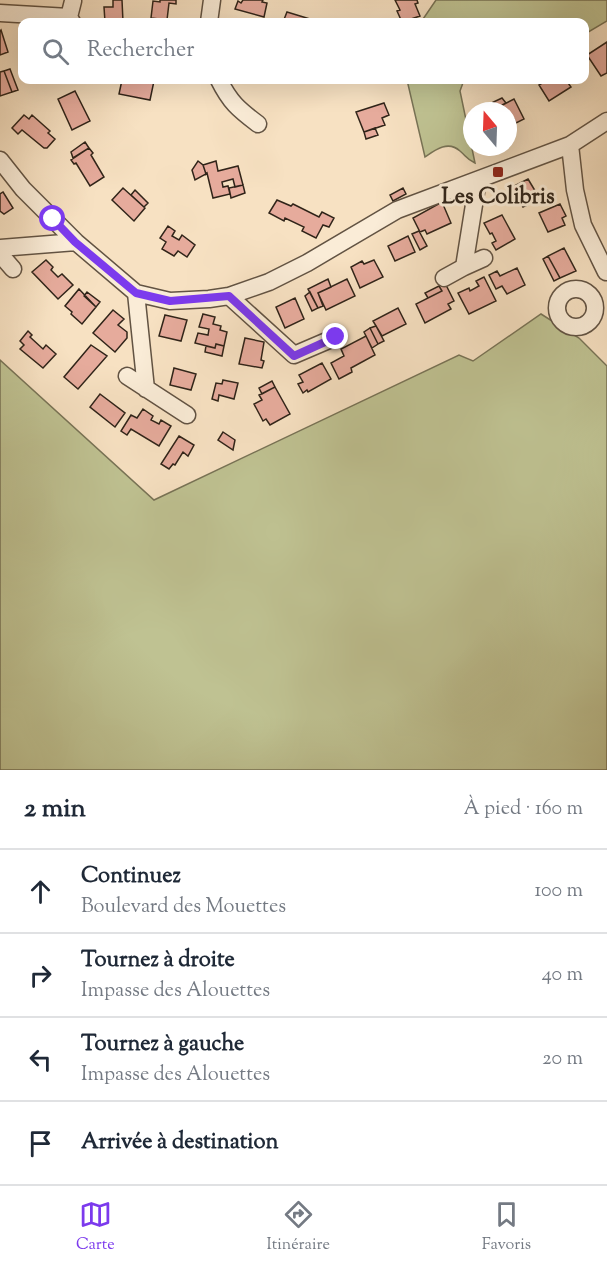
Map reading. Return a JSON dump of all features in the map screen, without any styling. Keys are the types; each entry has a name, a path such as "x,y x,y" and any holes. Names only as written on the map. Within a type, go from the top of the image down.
{"street":[{"path":"210,18 212,0"},
{"path":"0,13 71,13"},
{"path":"221,84 237,108 258,124"},
{"path":"0,160 23,189 75,242 136,293 170,301 229,296 269,282 307,263 397,210 570,145 607,121"},
{"path":"564,293 577,289 584,291 591,296 595,310 600,317 581,327 569,326 559,317 557,309 564,293 606,271 583,225 575,190 570,145"},
{"path":"464,267 478,180"},
{"path":"0,248 75,242"},
{"path":"0,254 13,269"},
{"path":"444,278 484,258"},
{"path":"136,293 146,389"},
{"path":"229,296 294,356"},
{"path":"278,363 336,337"},
{"path":"127,376 187,415"}],"green space":[{"path":"436,0 607,0 607,21 589,32 589,18 424,18"},
{"path":"408,84 463,84 460,91 463,105 463,154 451,146 442,147 425,157"},
{"path":"465,156 474,156 475,163"},
{"path":"541,314 579,338 607,366 607,770 0,770 0,360 154,500 459,355 473,361"}],"building":[{"path":"113,0 122,0 123,18 105,18 104,7 113,7"},
{"path":"160,0 176,0 176,4 169,3 167,18 151,18 153,1 160,2"},
{"path":"243,0 263,0 262,2 267,3 264,17 235,9 238,1 241,3"},
{"path":"395,0 417,0 418,3 415,4 420,16 400,18 397,11 400,10"},
{"path":"287,12 307,18 285,18"},
{"path":"0,31 8,52 0,55"},
{"path":"607,42 607,73 601,76 589,58 589,54"},
{"path":"10,69 18,90 12,92 4,71"},
{"path":"4,71 12,92 0,96 0,72"},
{"path":"121,84 153,84 150,100 119,94"},
{"path":"569,84 571,87 549,101 539,85"},
{"path":"75,91 90,121 72,130 58,99"},
{"path":"502,98 505,102 494,102"},
{"path":"384,103 389,115 382,118 385,125 364,132 356,112"},
{"path":"517,105 524,119 517,122"},
{"path":"24,115 29,119 32,115 50,131 48,133 55,139 47,148 22,130 18,134 12,128"},
{"path":"375,128 378,135 366,139 364,132"},
{"path":"85,142 89,148 73,158 71,152"},
{"path":"89,148 104,177 90,186 76,163 74,164 71,160"},
{"path":"198,161 203,165 206,174 195,180 192,170"},
{"path":"216,161 218,171 238,166 243,185 235,187 233,179 222,182 223,187 228,186 230,194 213,198 203,165"},
{"path":"528,179 540,199 523,207 512,187"},
{"path":"243,185 245,193 231,198 229,188"},
{"path":"123,188 145,208 134,221 112,200"},
{"path":"403,188 406,194 393,201 390,195"},
{"path":"135,190 148,203 144,207 131,195"},
{"path":"3,192 13,208 4,214 0,211 0,194"},
{"path":"277,200 291,206 293,204 319,217 322,212 334,218 329,227 323,225 316,238 302,231 304,227 285,218 284,221 269,213"},
{"path":"442,202 451,223 427,234 425,230 420,232 413,218"},
{"path":"560,204 566,216 562,218 565,225 548,232 539,213"},
{"path":"502,215 515,239 496,250 492,243 496,241 484,223"},
{"path":"168,226 175,231 172,236 179,240 182,235 195,245 187,257 178,251 174,256 162,249 166,242 160,238"},
{"path":"419,231 427,246 420,250 412,234"},
{"path":"408,236 415,252 395,261 388,246"},
{"path":"564,248 576,271 560,278 548,256"},
{"path":"548,256 560,278 554,281 543,259"},
{"path":"46,260 58,277 62,274 73,285 58,299 32,272"},
{"path":"374,260 383,277 360,288 351,267 362,261 364,264"},
{"path":"517,268 525,285 507,294 502,286 496,289 489,275 497,271 500,276"},
{"path":"484,277 496,301 469,314 458,293 469,288 470,291 479,286 476,281"},
{"path":"328,279 331,287 318,293 323,306 318,308 308,289"},
{"path":"347,279 355,296 326,310 318,293"},
{"path":"445,283 454,301 448,304 451,309 425,323 416,304 442,291 439,286"},
{"path":"439,286 442,291 428,298 425,293"},
{"path":"79,289 96,307 82,324 65,306"},
{"path":"87,292 100,302 96,307 84,296"},
{"path":"310,292 318,308 312,311 305,296"},
{"path":"295,298 304,319 285,328 276,307"},
{"path":"398,308 406,324 382,336 373,321"},
{"path":"113,310 124,319 118,325 127,332 127,338 115,352 93,333"},
{"path":"203,314 215,317 213,324 221,326 220,330 227,332 224,346 216,344 215,348 195,343 198,333 208,335 209,329 199,327"},
{"path":"165,315 187,320 181,341 159,336"},
{"path":"376,326 384,341 378,344 370,328"},
{"path":"370,328 378,344 372,348 364,332"},
{"path":"28,331 32,335 30,337 43,349 46,345 56,354 43,368 20,349 24,345 20,341"},
{"path":"366,336 375,355 351,368 352,372 339,379 331,363 344,356 341,349"},
{"path":"245,338 264,342 262,368 239,364"},
{"path":"216,344 224,346 222,356 205,352 206,346 215,348"},
{"path":"91,345 107,356 78,389 64,377"},
{"path":"322,363 331,379 303,393 298,384 303,382 299,375"},
{"path":"174,368 196,374 191,390 170,385"},
{"path":"223,380 238,383 234,399 219,395 218,401 212,399 216,383 222,384"},
{"path":"272,381 275,387 262,394 259,388"},
{"path":"275,387 290,414 270,425 266,419 263,421 254,404 262,400 259,395"},
{"path":"100,394 125,413 115,427 90,407"},
{"path":"143,409 153,416 151,420 159,424 161,420 171,426 159,446 131,429 127,435 121,431 131,415 137,418"},
{"path":"223,432 235,440 233,450 218,440"},
{"path":"179,436 194,445 188,456 183,452 175,465 173,464 169,469 161,464"}],"place":[{"name":"Les Colibris","path":"498,172"}],"route":[{"path":"53,219 75,242 136,293 170,301 229,296 294,356 336,337"}]}
